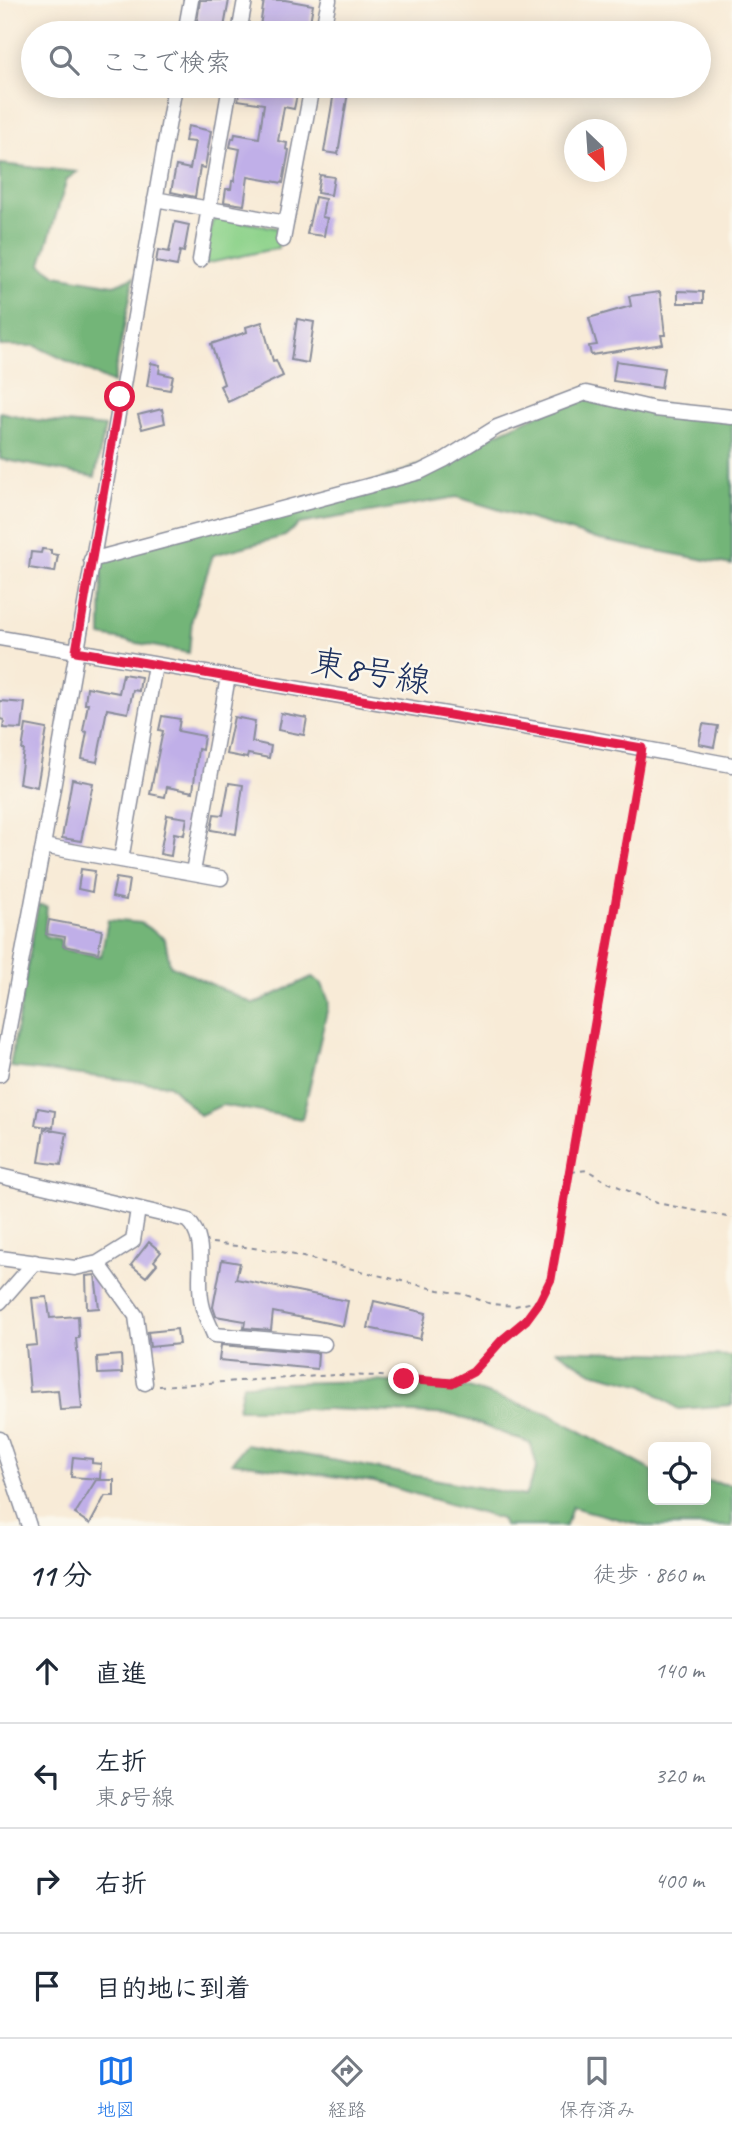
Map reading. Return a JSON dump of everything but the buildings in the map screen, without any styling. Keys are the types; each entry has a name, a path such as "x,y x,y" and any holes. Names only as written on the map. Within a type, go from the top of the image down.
{"street":[{"path":"187,21 191,0"},
{"path":"241,21 245,0"},
{"path":"325,21 329,0"},
{"path":"0,1075 43,846 173,98"},
{"path":"200,260 228,98"},
{"path":"283,240 310,98"},
{"path":"155,199 286,223"},
{"path":"92,560 420,472 497,427 586,393 655,409 732,417"},
{"name":"東8号線","path":"0,638 732,765"},
{"path":"121,860 155,665"},
{"path":"193,872 228,677"},
{"path":"43,846 221,878"},
{"path":"0,1176 187,1220 196,1229 200,1242 202,1304 214,1335 324,1344"},
{"path":"0,1258 75,1268 98,1263 133,1241 138,1209"},
{"path":"0,1302 35,1262"},
{"path":"98,1263 136,1316 145,1383"},
{"path":"0,1439 29,1526"}],"path":[{"path":"145,1383 159,1386 335,1375 452,1383 473,1372 502,1340 526,1320 551,1279 642,748"},
{"path":"570,1172 587,1170 605,1181 657,1203 732,1218"},
{"path":"200,1242 278,1251 463,1294 491,1304 515,1306 540,1301"}],"green space":[{"path":"0,164 77,172 67,179 41,264 56,275 114,285 134,277 113,383 36,346 0,346"},
{"path":"218,217 277,228 280,233 278,248 205,264 212,222"},
{"path":"586,393 732,417 732,565 600,540 457,497 299,524 285,536 213,555 192,619 189,653 101,636 102,558 346,493 460,450"},
{"path":"0,412 36,420 105,427 95,477 0,459"},
{"path":"38,905 47,906 44,936 60,939 62,949 101,956 108,920 141,923 165,939 170,965 254,1004 312,977 322,984 329,1002 302,1119 222,1105 200,1115 169,1085 10,1067"},
{"path":"555,1350 732,1356 732,1405 678,1409 644,1385 592,1372"},
{"path":"373,1381 462,1386 547,1413 648,1468 648,1505 711,1505 711,1482 732,1485 732,1526 645,1526 572,1507 566,1526 504,1526 501,1519 374,1482 232,1462 246,1444 525,1496 537,1467 531,1444 455,1415 328,1409 238,1409 243,1384"}],"route":[{"path":"120,397 76,651 642,748 551,1279 526,1320 462,1380 452,1383 404,1379"}]}
